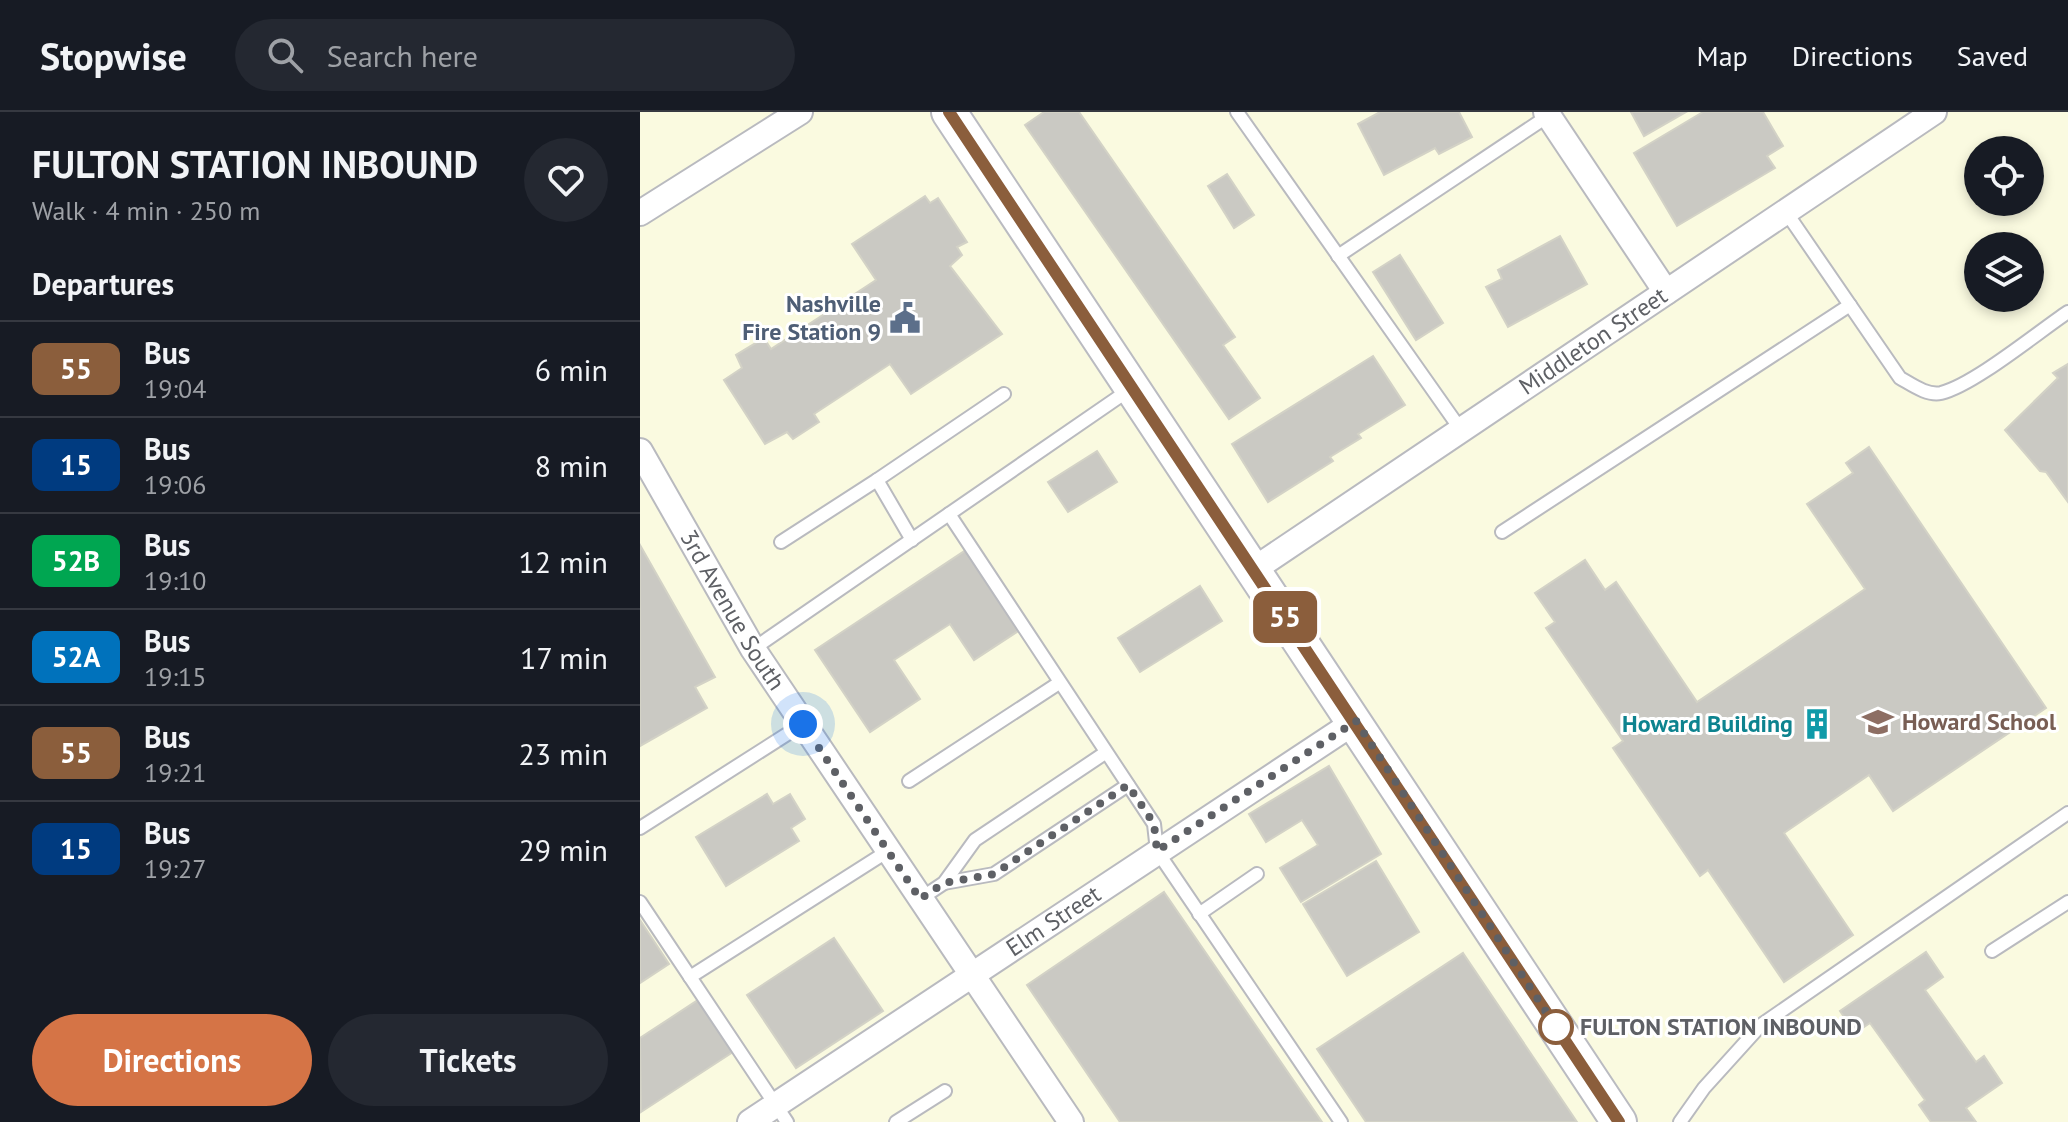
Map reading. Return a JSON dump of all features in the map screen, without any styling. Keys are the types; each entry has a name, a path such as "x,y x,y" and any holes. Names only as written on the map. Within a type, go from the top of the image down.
{"street":[{"path":"640,213 800,112"},
{"path":"949,112 1356,721 1619,1122"},
{"path":"1547,114 1666,292"},
{"name":"Middleton Street","path":"1253,570 1786,212 1922,115"},
{"name":"3rd Avenue South","path":"640,451 753,649 1071,1122"},
{"name":"Elm Street","path":"750,1122 781,1114 972,975 1356,721"}],"lane":[{"path":"1241,113 1461,430"},
{"path":"1338,256 1547,114"},
{"path":"1786,212 1900,378 1939,393 1963,382 2068,312"},
{"path":"1502,532 1850,305"},
{"path":"753,649 1132,388"},
{"path":"781,542 1004,394"},
{"path":"877,480 912,540"},
{"path":"949,514 1154,824 1157,851 1341,1122"},
{"path":"909,781 1059,683"},
{"path":"640,828 803,724"},
{"path":"920,899 944,883 975,840 1105,753"},
{"path":"944,883 994,874 1128,785"},
{"path":"1680,1122 1704,1088 1761,1025 2068,813"},
{"path":"690,977 888,851"},
{"path":"1199,914 1257,874"},
{"path":"640,902 781,1114"},
{"path":"1992,951 2068,902"},
{"path":"896,1122 945,1091"}],"shaded area":[{"path":"640,112 2068,112 2068,1122 640,1122"}],"building":[{"path":"1044,112 1079,112 1235,337 1223,345 1260,398 1229,419 1025,125"},
{"path":"1380,112 1459,112 1472,137 1439,154 1435,148 1384,175 1358,124"},
{"path":"1631,112 1686,112 1644,136"},
{"path":"1703,112 1763,112 1783,146 1767,156 1775,168 1677,226 1634,153"},
{"path":"1227,174 1254,215 1234,228 1208,186"},
{"name":"Nashville Fire Station 9","path":"925,196 930,203 938,198 967,242 957,247 962,255 950,266 1002,334 911,394 890,364 814,414 819,422 793,439 787,432 765,444 724,380 742,368 736,355 764,338 771,349 876,280 852,244"},
{"path":"1560,236 1587,284 1508,327 1486,287 1502,279 1498,270"},
{"path":"1400,255 1443,323 1416,340 1373,272"},
{"path":"1373,356 1405,405 1358,434 1361,438 1330,457 1333,461 1268,502 1232,444"},
{"path":"2068,364 2068,502 2046,472 2040,471 2005,430 2058,378 2053,373"},
{"name":"Howard Building","path":"1869,447 2046,708 1893,811 1869,775 1784,833 1853,935 1784,982 1708,870 1700,876 1613,748 1623,741 1546,628 1555,622 1535,593 1585,560 1605,590 1616,582 1697,702 1865,589 1807,504 1853,473 1846,463"},
{"path":"1097,451 1117,482 1068,512 1048,482"},
{"path":"640,545 715,677 695,687 707,708 640,746"},
{"path":"966,550 1020,630 974,660 950,624 894,660 920,699 870,732 815,650"},
{"path":"1200,586 1222,621 1140,672 1118,638"},
{"path":"1329,766 1381,854 1301,902 1280,868 1318,845 1302,820 1266,842 1249,814"},
{"path":"767,794 773,804 790,794 805,819 791,828 799,841 726,886 696,837"},
{"path":"1376,861 1419,932 1347,976 1303,904"},
{"path":"1164,892 1322,1122 1120,1122 1027,985"},
{"path":"640,920 669,964 640,983"},
{"path":"834,938 883,1011 796,1068 747,995"},
{"path":"1926,952 1943,977 1925,990 1976,1062 1984,1056 2002,1083 1966,1108 1976,1122 1931,1122 1919,1105 1925,1100 1870,1023 1855,1033 1840,1011"},
{"path":"1463,953 1577,1122 1366,1122 1317,1049"},
{"path":"698,1000 733,1052 641,1112 640,1038"}],"bus line":[{"name":"55","path":"949,112 1356,721 1619,1122"}],"place":[{"name":"Nashville Fire Station 9","path":"905,318"},
{"name":"Howard School","path":"1878,722"},
{"name":"Howard Building","path":"1817,724"},
{"name":"FULTON STATION INBOUND","path":"1556,1027"}],"route":[{"path":"803,724 920,899 944,883 994,874 1128,785 1154,824 1157,851 1356,721 1556,1027"}]}
